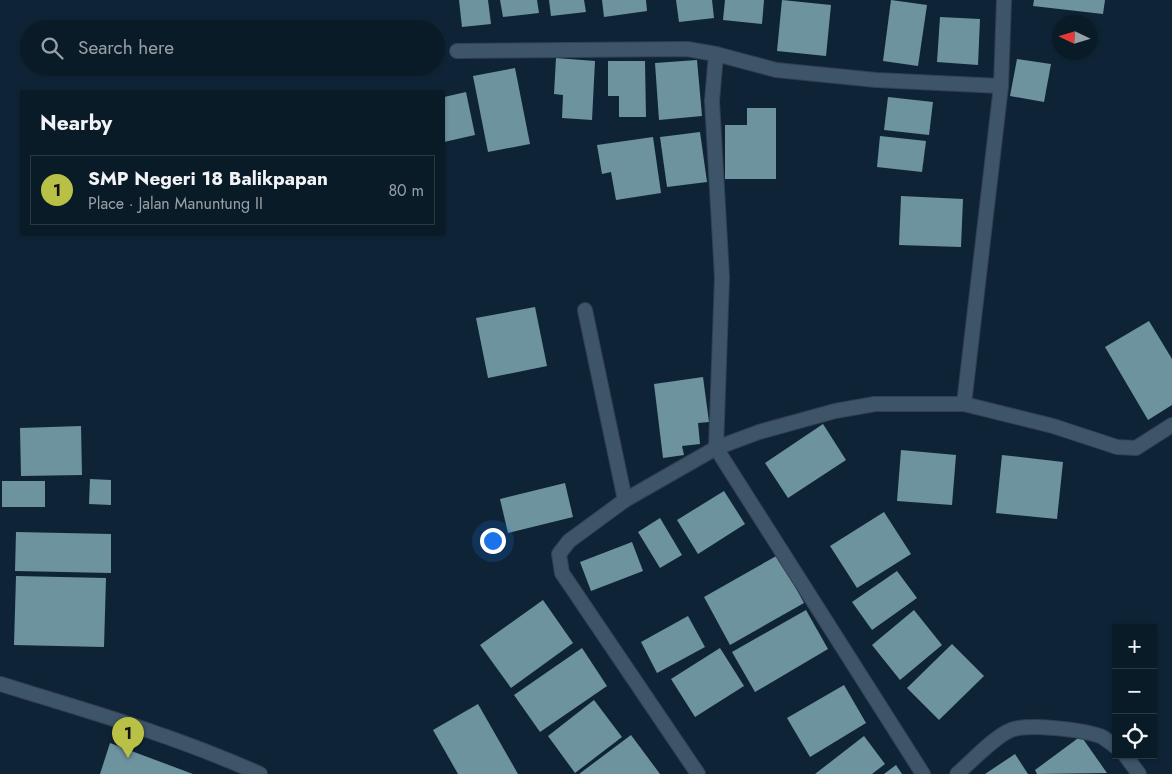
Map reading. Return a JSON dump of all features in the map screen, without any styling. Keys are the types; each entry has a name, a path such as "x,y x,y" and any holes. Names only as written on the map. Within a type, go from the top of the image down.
{"street":[{"path":"964,404 1002,86 1004,0"},
{"path":"457,51 687,49 716,54 776,70 876,80 1002,86"},
{"path":"716,54 712,100 722,277 716,448 923,774"},
{"path":"585,310 625,500"},
{"path":"698,774 562,573 559,554 569,541 625,500 716,448 759,432 835,411 875,404 964,404 1053,426 1116,448 1136,448 1172,426"},
{"path":"0,684 134,724 239,764 260,774"},
{"path":"958,774 993,743 1012,730 1034,728 1068,730 1101,736 1112,744"},
{"path":"1128,759 1139,774"}],"building":[{"path":"459,0 488,0 491,24 462,27"},
{"path":"500,0 537,0 539,13 503,17"},
{"path":"549,0 584,0 586,12 551,16"},
{"path":"602,0 646,0 647,11 604,17"},
{"path":"676,0 712,0 714,18 679,22"},
{"path":"725,0 764,0 762,24 723,20"},
{"path":"782,0 831,5 826,56 777,51"},
{"path":"891,0 927,5 918,66 883,61"},
{"path":"1034,0 1105,0 1103,14 1033,6"},
{"path":"940,17 980,19 978,65 937,62"},
{"path":"556,58 595,61 592,120 562,118 563,95 554,94"},
{"path":"1017,59 1051,64 1044,102 1010,96"},
{"path":"697,60 702,116 659,120 655,63"},
{"path":"608,61 645,61 646,117 619,117 619,96 608,96"},
{"path":"515,68 530,144 488,152 473,76"},
{"path":"466,92 475,135 445,142 445,97"},
{"path":"888,97 933,102 929,135 884,130"},
{"path":"747,108 776,108 776,179 725,179 725,125 747,125"},
{"path":"700,132 707,182 667,187 660,137"},
{"path":"880,136 926,141 922,172 877,167"},
{"path":"653,137 661,193 616,200 611,172 602,174 597,145"},
{"path":"901,196 963,199 961,247 899,245"},
{"path":"535,307 547,366 488,378 476,318"},
{"path":"1149,321 1172,359 1172,405 1148,420 1105,347"},
{"path":"703,377 709,422 698,423 700,444 682,446 684,455 663,458 654,384"},
{"path":"823,424 846,460 788,498 765,463"},
{"path":"81,426 82,475 21,476 20,428"},
{"path":"901,450 956,455 952,505 897,501"},
{"path":"1002,455 1063,462 1057,519 996,513"},
{"path":"90,479 111,480 111,505 89,504"},
{"path":"2,481 45,481 45,507 2,507"},
{"path":"565,483 573,517 508,533 500,499"},
{"path":"724,491 745,524 698,554 677,520"},
{"path":"884,512 911,554 857,588 830,546"},
{"path":"660,518 682,555 660,568 638,532"},
{"path":"16,532 111,534 111,573 15,571"},
{"path":"632,542 643,571 591,591 580,562"},
{"path":"778,555 804,603 730,645 704,597"},
{"path":"897,571 917,598 872,630 852,602"},
{"path":"16,576 106,578 104,647 14,645"},
{"path":"543,600 573,643 511,688 480,645"},
{"path":"806,610 828,649 755,692 732,652"},
{"path":"914,610 942,645 900,680 872,645"},
{"path":"688,616 705,647 657,673 641,642"},
{"path":"952,644 984,676 939,720 907,688"},
{"path":"582,648 607,686 540,732 514,695"},
{"path":"720,648 744,686 695,717 671,679"},
{"path":"844,685 866,723 810,757 787,718"},
{"path":"594,700 622,737 575,773 548,736"},
{"path":"478,704 518,774 458,774 433,730"},
{"path":"631,735 660,774 579,774"},
{"path":"864,736 885,764 872,774 815,774"},
{"path":"1081,736 1107,773 1037,774 1035,770"},
{"path":"110,743 193,774 100,774"},
{"path":"1015,754 1028,774 985,774"},
{"path":"896,765 902,774 884,774"}],"place":[{"name":"SMP Negeri 18 Balikpapan","path":"128,758"}]}
